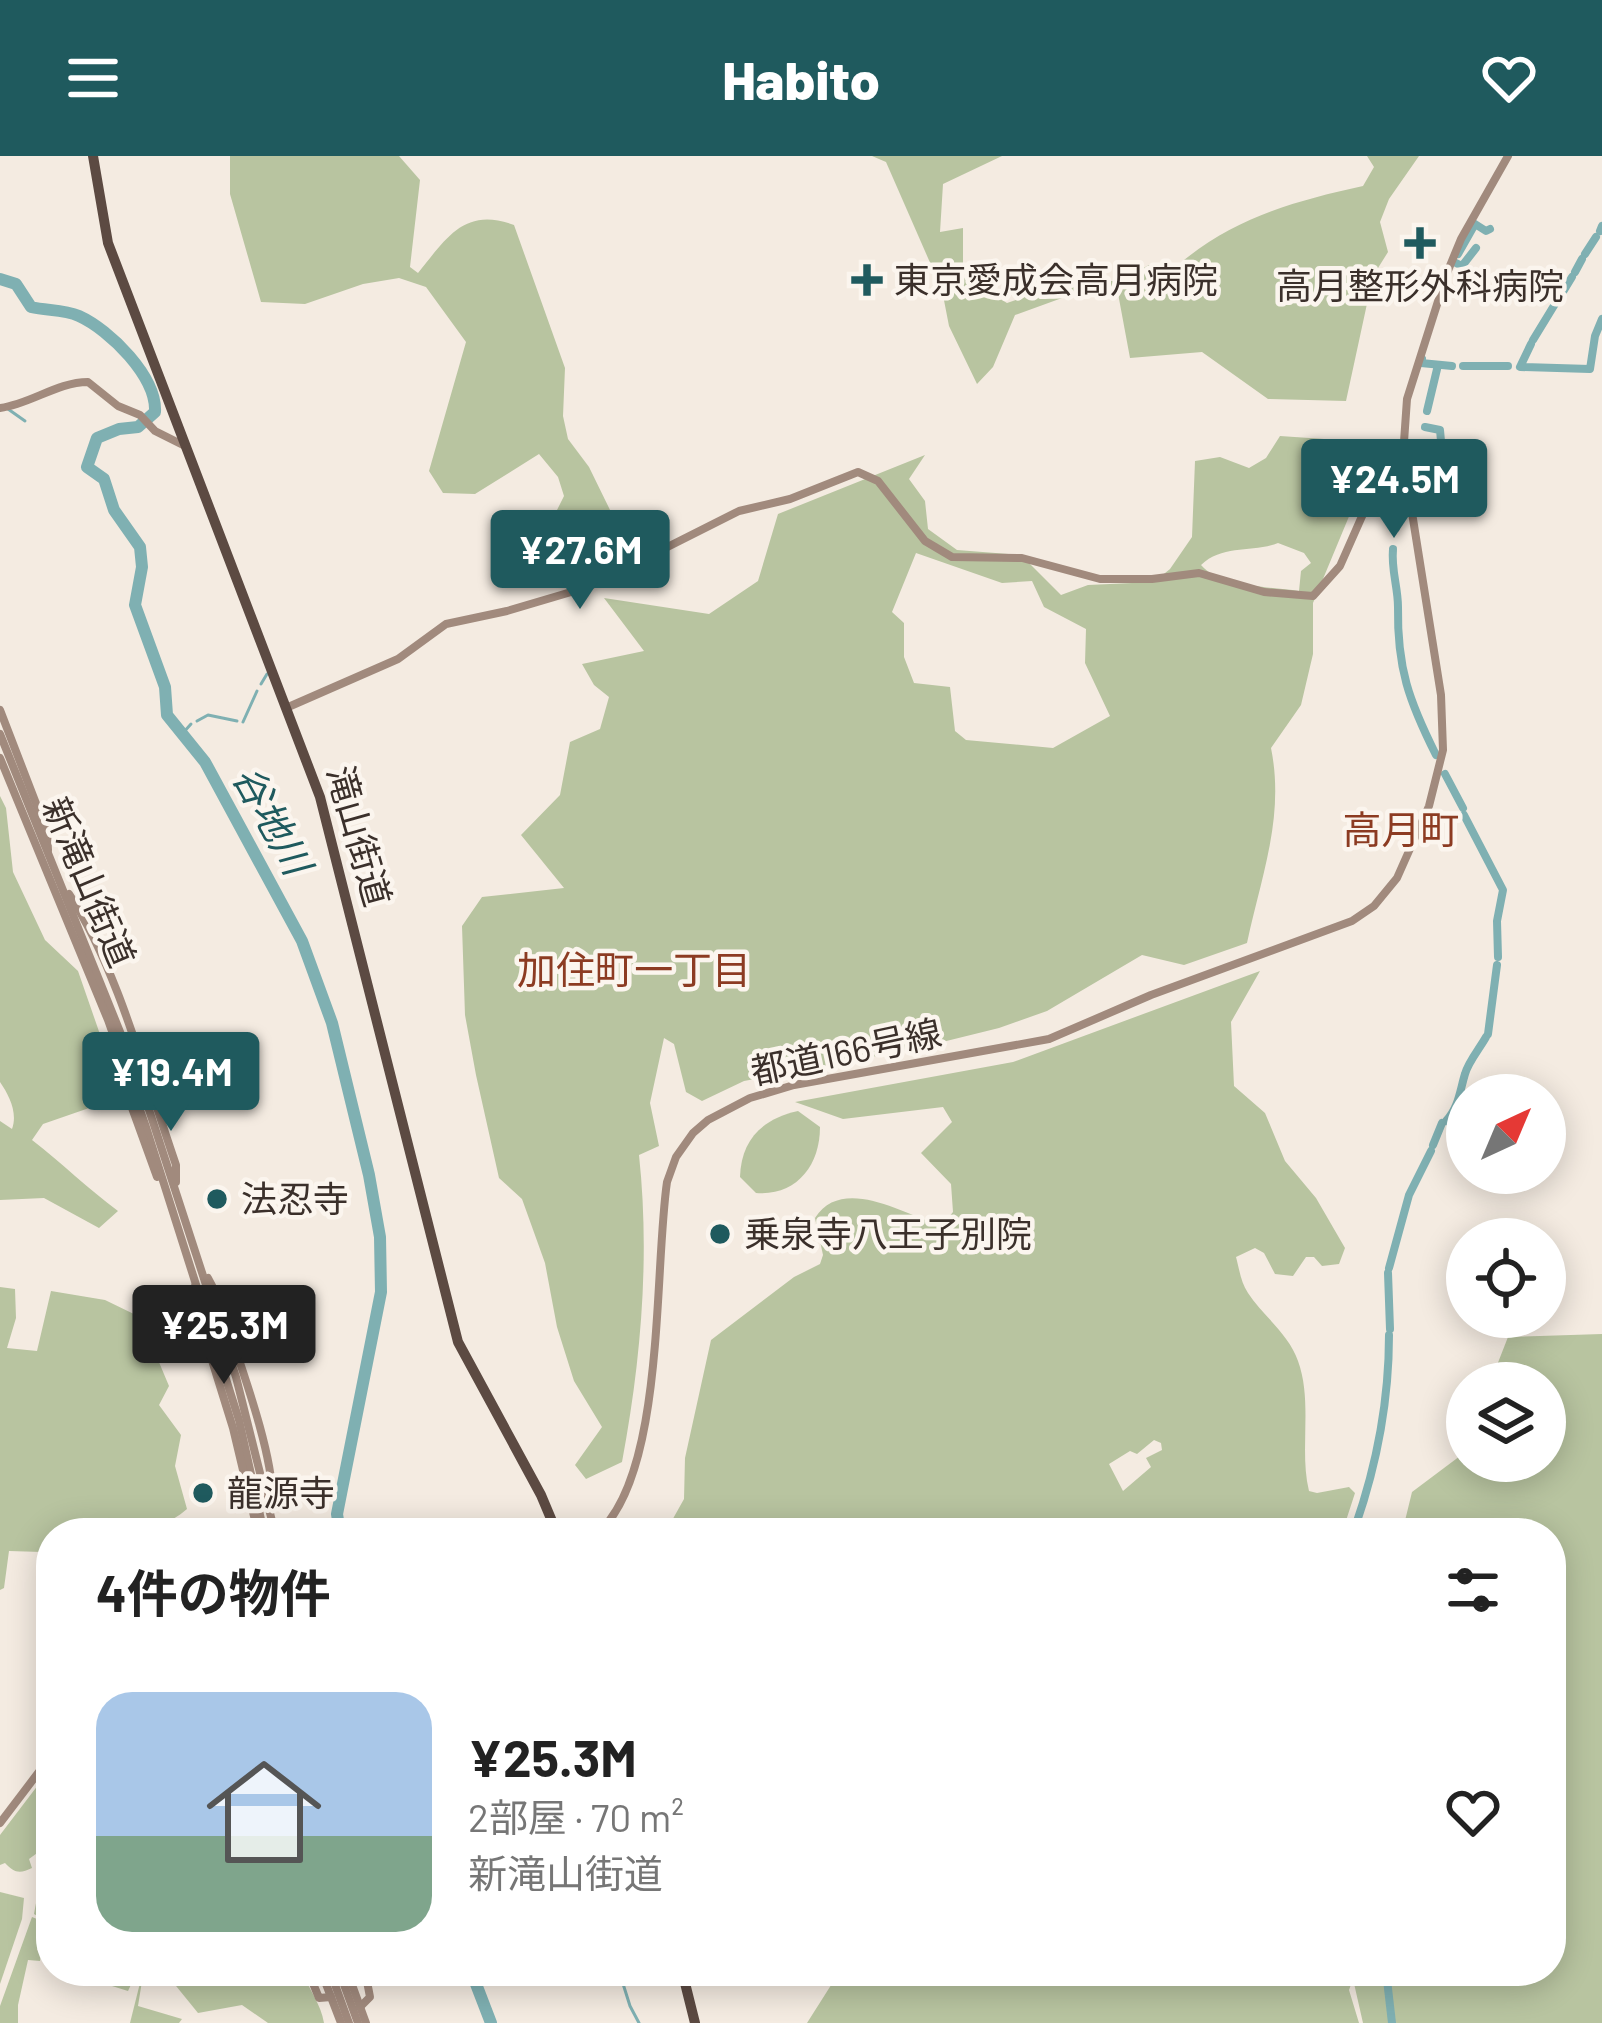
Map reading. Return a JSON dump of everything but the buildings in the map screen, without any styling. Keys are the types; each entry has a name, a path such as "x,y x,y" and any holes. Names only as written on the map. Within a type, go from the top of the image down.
{"highway":[{"name":"滝山街道","path":"93,156 108,243 330,830 458,1342 551,1518"},
{"path":"686,1986 695,2023"}],"main road":[{"name":"都道166号線","path":"612,1518 625,1496 649,1406 667,1182 680,1149 700,1126 779,1088 1049,1039 1151,995 1321,934 1360,917 1386,894 1425,816 1441,762 1442,706 1403,456 1405,408 1447,273 1508,156"},
{"path":"0,408 83,381 184,446"},
{"path":"286,708 398,659 446,624 588,587 739,511 790,499 858,472 878,481 925,541 952,557 1022,558 1100,579 1152,579 1199,572 1264,592 1313,596 1340,566 1386,462 1403,456"},
{"path":"0,710 46,832 48,856"},
{"name":"新滝山街道","path":"0,734 48,856 82,914 134,1041 176,1165 176,1187 249,1421 272,1518"},
{"name":"新滝山街道","path":"0,758 113,1033 111,1050 196,1284 193,1299 257,1518"},
{"path":"0,1823 36,1776"},
{"path":"314,1986 319,1998 331,1997"},
{"path":"332,1986 331,1997 354,2023"},
{"path":"340,1986 354,2023"},
{"path":"345,1986 360,2007"},
{"path":"354,2023 370,1997 368,1986"}],"green space":[{"path":"230,156 399,156 420,180 410,267 418,273 447,238 469,223 497,220 514,225 565,368 563,416 568,439 589,467 611,512 584,519 573,532 552,520 564,496 558,477 539,454 475,494 443,493 429,471 466,342 426,287 399,278 363,284 305,304 261,302 230,194"},
{"path":"872,156 1002,156 943,184 940,232 963,228 963,277 1007,303 1085,276 1117,282 1149,265 1177,266 1219,236 1264,214 1363,186 1374,167 1367,156 1419,156 1389,199 1380,222 1388,252 1373,276 1346,401 1268,399 1202,352 1130,358 1117,288 1084,290 1015,315 993,367 977,384 949,326 942,290 886,162"},
{"path":"1280,436 1324,439 1354,481 1355,502 1313,603 1313,654 1301,705 1271,748 1273,823 1247,943 1184,965 1142,955 1047,1011 999,1028 744,1081 702,1101 686,1092 674,1044 664,1038 650,1103 659,1146 639,1155 642,1309 622,1462 586,1479 575,1465 602,1427 574,1381 557,1327 545,1263 522,1199 499,1178 465,1015 462,926 482,897 564,888 521,835 560,795 570,742 600,729 609,697 594,685 582,664 644,651 604,598 709,614 758,581 778,514 925,455 909,479 925,501 928,529 957,550 1021,555 1061,595 1088,585 1154,582 1170,569 1192,537 1195,461 1220,457 1249,468 1266,458","holes":["1278,543 1304,553 1311,563 1301,571 1299,591 1233,582 1201,565 1228,551","916,553 1002,583 1032,581 1044,607 1086,629 1085,663 1110,716 1053,748 966,740 955,731 950,687 914,683 904,657 904,623 892,612"]},
{"path":"0,796 6,808 13,872 45,940 78,971 103,1043 102,1087 92,1107 43,1124 32,1140 118,1211 99,1228 44,1198 0,1200 0,1121 12,1129 14,1117 0,1082"},
{"path":"1260,971 1231,1022 1234,1086 1265,1113 1285,1161 1316,1198 1345,1248 1339,1264 1322,1266 1314,1257 1306,1257 1293,1276 1275,1274 1264,1253 1255,1248 1236,1257 1246,1289 1298,1361 1305,1393 1309,1491 1349,1487 1355,1493 1347,1518 673,1518 684,1499 685,1458 711,1340 794,1277 820,1264 823,1255 815,1218 826,1206 855,1198 933,1223 944,1223 953,1212 951,1184 921,1153 952,1122 943,1107 843,1119 795,1102 1013,1062","holes":["1154,1440 1162,1450 1146,1458 1151,1467 1123,1491 1109,1464 1130,1451 1137,1454"]},
{"path":"798,1111 820,1127 810,1166 794,1184 756,1193 740,1177 749,1142 774,1119"},
{"path":"0,1287 15,1289 16,1318 7,1348 37,1351 51,1291 105,1300 140,1317 169,1386 159,1405 181,1435 175,1466 187,1509 175,1518 36,1518 36,1552 9,1551 0,1590"},
{"path":"1602,1334 1602,2023 1363,2023 1355,1986 1566,1986 1566,1518 1406,1518 1412,1492 1446,1466 1446,1482 1566,1482 1566,1362 1498,1362 1508,1338"},
{"path":"36,1788 32,1868 17,1871 0,1865 0,1835"},
{"path":"0,1892 24,1898 22,1919 0,1984"},
{"path":"32,1917 36,1919 36,1961 28,1960 18,2023 0,2023 0,2006"},
{"path":"139,1986 138,2006 182,2019 179,2023 130,2023"},
{"path":"176,1986 309,1986 324,2023 268,2023 242,2005 198,2013"},
{"path":"830,1986 1350,1986 1359,2023 807,2023"}],"waterway":[{"path":"1458,254 1475,224 1490,229"},
{"path":"1600,231 1602,226"},
{"path":"1585,254 1596,237"},
{"path":"1454,262 1462,266 1476,248"},
{"path":"1575,272 1582,259"},
{"path":"1558,300 1572,277"},
{"name":"谷地川","path":"0,279 16,284 31,307 67,312 91,323 117,343 148,384 155,412 138,427 97,438 87,467 104,479 114,510 140,547 142,567 135,605 165,687 167,715 205,762 302,941 332,1023 369,1175 380,1237 381,1292 338,1518"},
{"path":"1533,340 1555,304"},
{"path":"1531,344 1520,367 1590,369 1602,319"},
{"path":"1422,359 1421,363 1452,366"},
{"path":"1427,411 1438,365"},
{"path":"1463,366 1508,366"},
{"path":"8,409 25,421"},
{"path":"1411,479 1443,463 1440,430 1425,427"},
{"path":"1396,528 1403,492"},
{"path":"1393,549 1402,666 1436,755"},
{"path":"261,684 267,674"},
{"path":"243,722 257,691"},
{"path":"197,721 208,715 237,721"},
{"path":"182,734 191,724"},
{"path":"1445,774 1463,808"},
{"path":"1464,815 1503,890 1497,921 1498,957"},
{"path":"1488,1034 1497,965"},
{"path":"1466,1074 1486,1037"},
{"path":"1433,1145 1442,1123"},
{"path":"1389,1268 1409,1195 1431,1151"},
{"path":"1388,1273 1390,1329"},
{"path":"1358,1518 1380,1436 1389,1335"},
{"name":"谷地川","path":"477,1986 491,2023"},
{"path":"624,1986 639,2023"},
{"path":"1388,1986 1392,2023"}],"place":[{"name":"高月整形外科病院","path":"1420,243"},
{"name":"東京愛成会高月病院","path":"867,280"},
{"name":"法忍寺","path":"217,1199"},
{"name":"乗泉寺八王子別院","path":"720,1234"},
{"name":"龍源寺","path":"203,1493"}],"district":[{"name":"高月町","path":"1401,830"},
{"name":"加住町一丁目","path":"634,970"}]}
